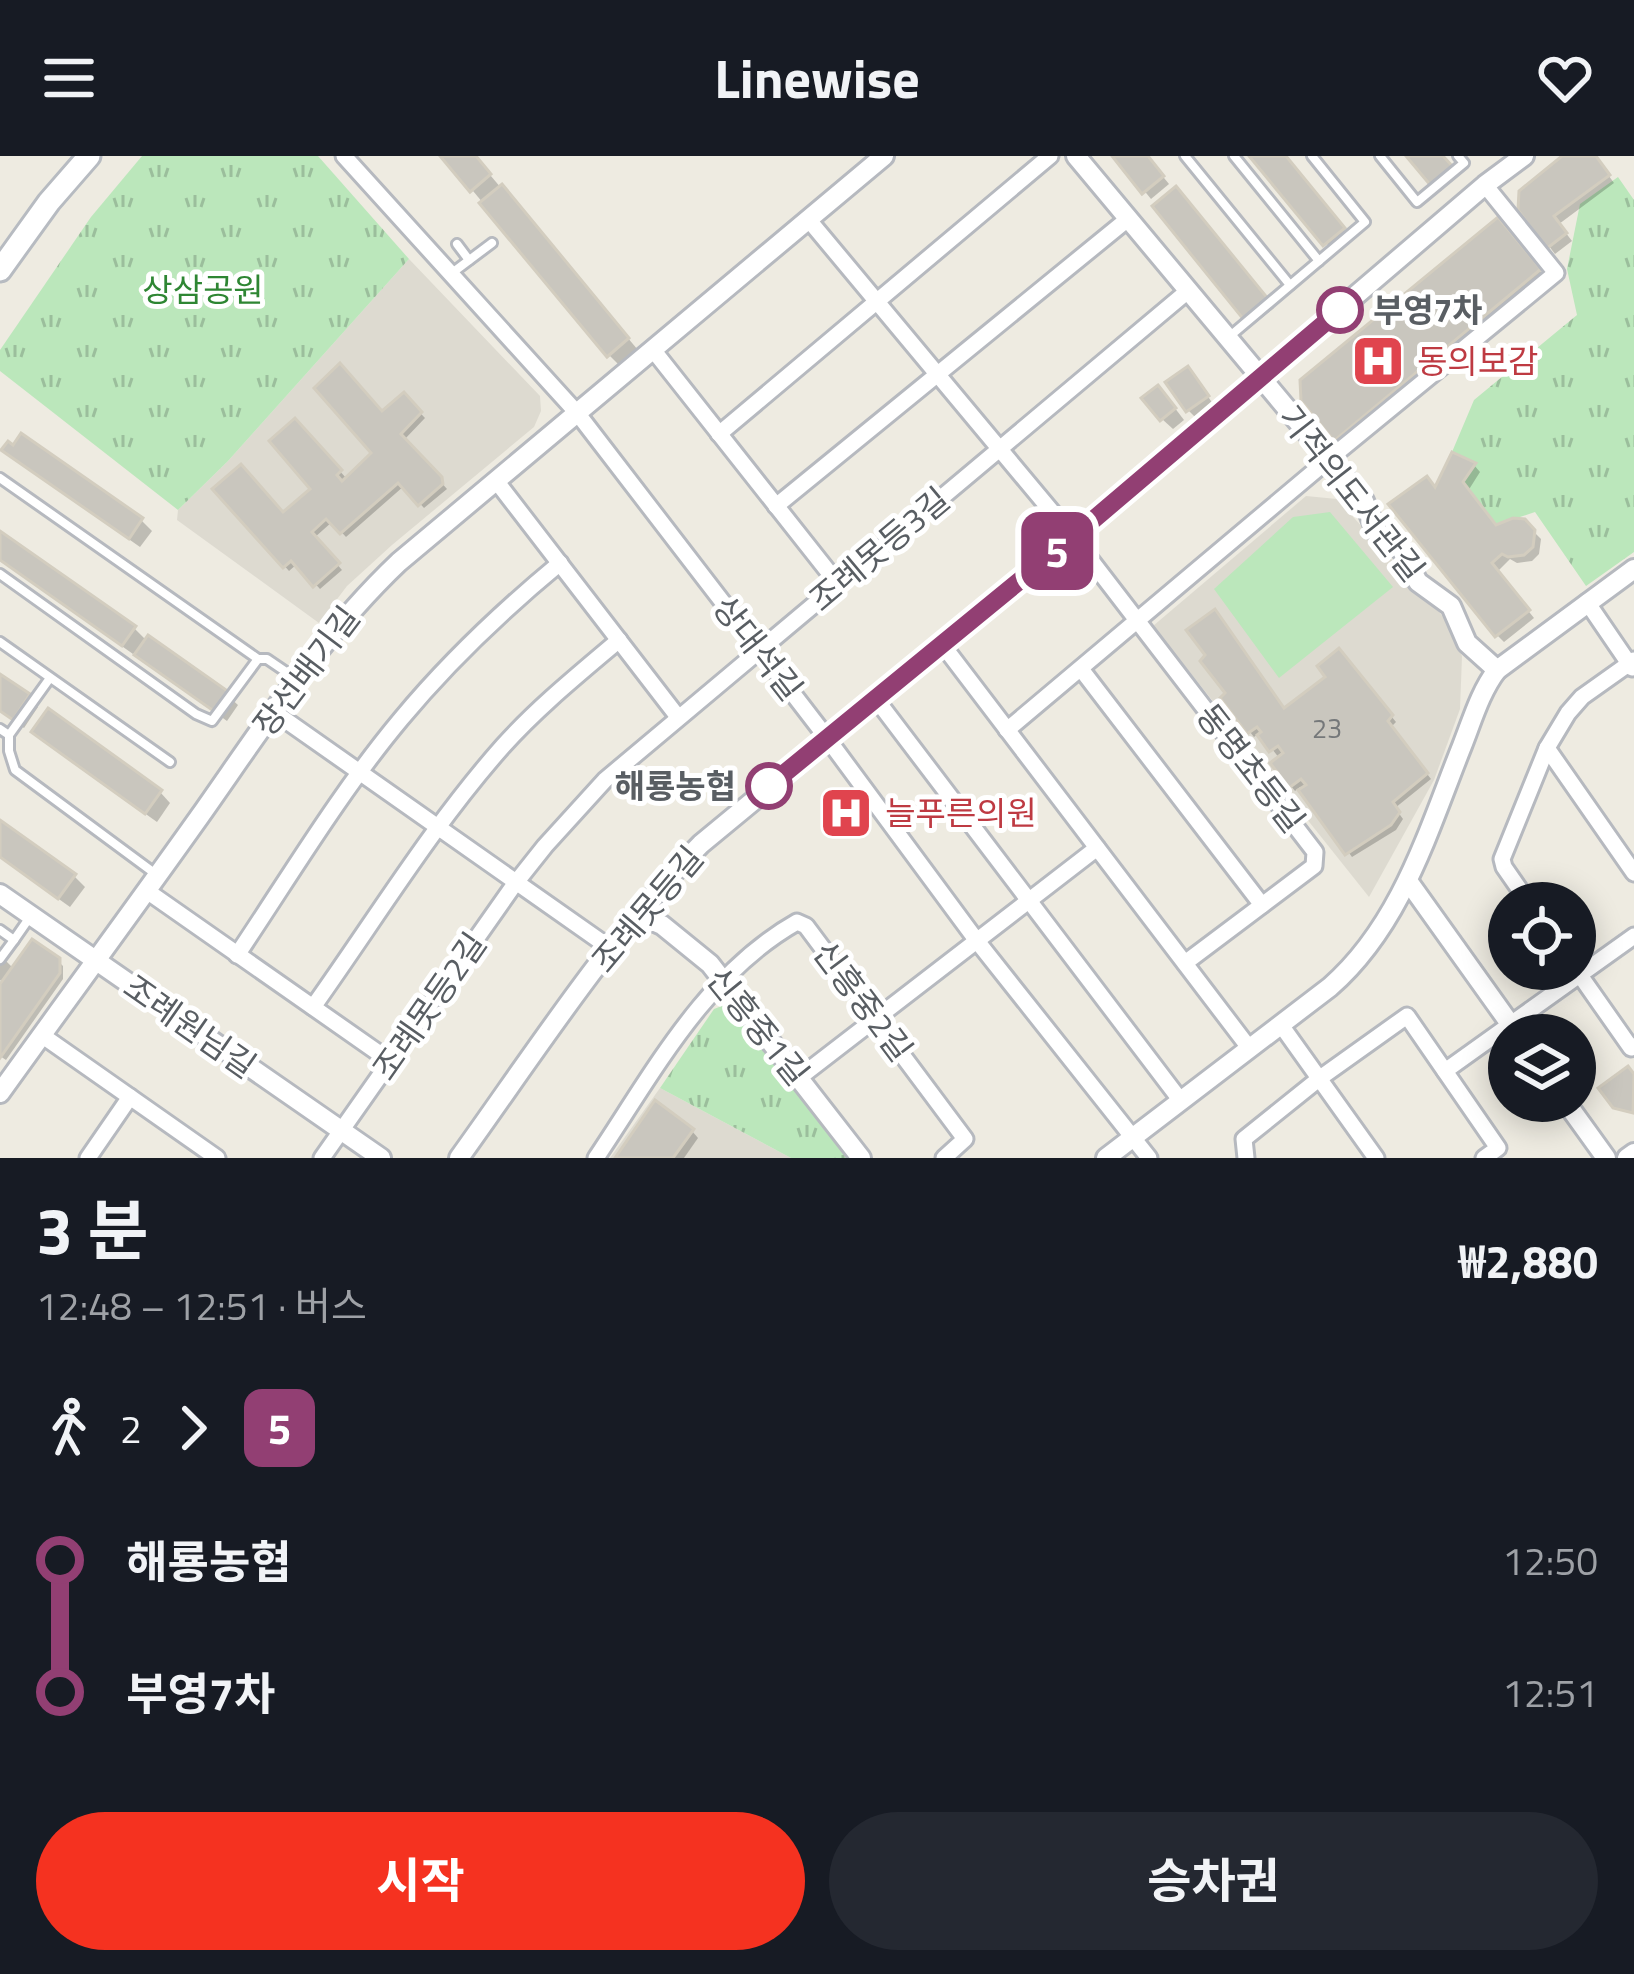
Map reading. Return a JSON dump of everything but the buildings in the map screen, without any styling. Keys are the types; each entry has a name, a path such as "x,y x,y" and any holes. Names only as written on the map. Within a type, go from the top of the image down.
{"main road":[{"path":"0,270 89,156"}],"street":[{"name":"상대석길","path":"344,156 578,414 977,940 1149,1158"},
{"name":"장선배기길","path":"2,1085 43,1036 296,679 360,599 884,156"},
{"path":"719,434 1050,156"},
{"name":"기적의도서관길","path":"1076,156 1364,501 1376,531 1400,547 1418,582 1448,603 1467,643 1496,670"},
{"name":"조례못등길","path":"459,1158 610,948 700,844 1524,156"},
{"path":"1007,730 1556,274 1485,185"},
{"path":"808,218 1073,537"},
{"path":"776,506 1129,218"},
{"name":"조례못등3길","path":"759,649 1189,290"},
{"path":"653,351 838,584"},
{"path":"497,482 678,717"},
{"name":"동명초등길","path":"1073,537 1315,852 1313,866 1185,963"},
{"path":"237,955 399,720 502,611 560,563"},
{"path":"1106,1158 1282,1025 1356,962 1408,881 1496,670 1634,569"},
{"path":"1514,882 1502,859 1546,748 1582,698 1632,665 1587,602"},
{"path":"313,1007 439,828 505,744 619,640"},
{"path":"942,644 1250,1049"},
{"name":"조례못등2길","path":"322,1158 545,846 605,780 759,649"},
{"path":"1081,669 1262,905"},
{"path":"875,699 1181,1101"},
{"path":"274,712 610,948"},
{"path":"1546,748 1634,873"},
{"path":"800,1077 1097,848"},
{"path":"1408,881 1504,1014"},
{"path":"153,884 237,955 390,1061"},
{"name":"조례원님길","path":"0,894 381,1158"},
{"name":"신흥중1길","path":"637,914 662,925 710,964 861,1158"},
{"name":"신흥중2길","path":"722,980 793,924 806,926 965,1139 944,1158"},
{"path":"1596,960 1634,936"},
{"path":"596,1158 722,980"},
{"path":"1532,1014 1558,990"},
{"path":"1590,990 1634,1046"},
{"path":"1246,1158 1244,1139 1408,1016 1498,1148 1484,1158"},
{"path":"1282,1025 1376,1158"},
{"path":"43,1036 211,1156"},
{"path":"1445,1071 1488,1046"},
{"path":"88,1158 130,1097"},
{"path":"1580,1122 1606,1158"},
{"path":"1627,1158 1634,1153"}],"lane":[{"path":"1185,156 1290,285"},
{"path":"1234,156 1319,261"},
{"path":"1228,337 1365,222 1312,156"},
{"path":"1380,156 1418,202 1463,163 1458,156"},
{"path":"451,274 492,243"},
{"path":"457,244 470,260"},
{"path":"0,478 258,659 267,659 296,679"},
{"path":"0,574 212,721 258,659"},
{"path":"0,642 170,762"},
{"path":"50,677 4,732 15,770 153,884"},
{"path":"0,959 31,916"},
{"path":"0,930 14,940"}],"shaded area":[{"path":"409,259 540,396 541,411 534,427 347,586 319,623 177,520 178,510 228,461"},
{"path":"1306,496 1337,499 1446,620 1462,656 1460,709 1434,780 1369,897 1153,626"},
{"path":"660,1088 791,1158 610,1158"}],"green space":[{"name":"상삼공원","path":"142,156 318,156 409,259 228,461 178,510 0,371 0,350 91,217"},
{"path":"1618,177 1634,200 1634,552 1586,586 1535,512 1496,525 1463,482 1475,463 1452,452 1474,400 1577,315 1567,269 1580,204"},
{"path":"1330,512 1393,587 1279,678 1214,589 1293,517"},
{"path":"727,1004 847,1158 791,1158 660,1088 714,1009"}],"bus line":[{"name":"5","path":"769,786 1340,310"}],"place":[{"name":"부영7차","path":"1340,310"},
{"name":"동의보감","path":"1378,361"},
{"name":"해룡농협","path":"769,786"},
{"name":"늘푸른의원","path":"846,813"}]}
